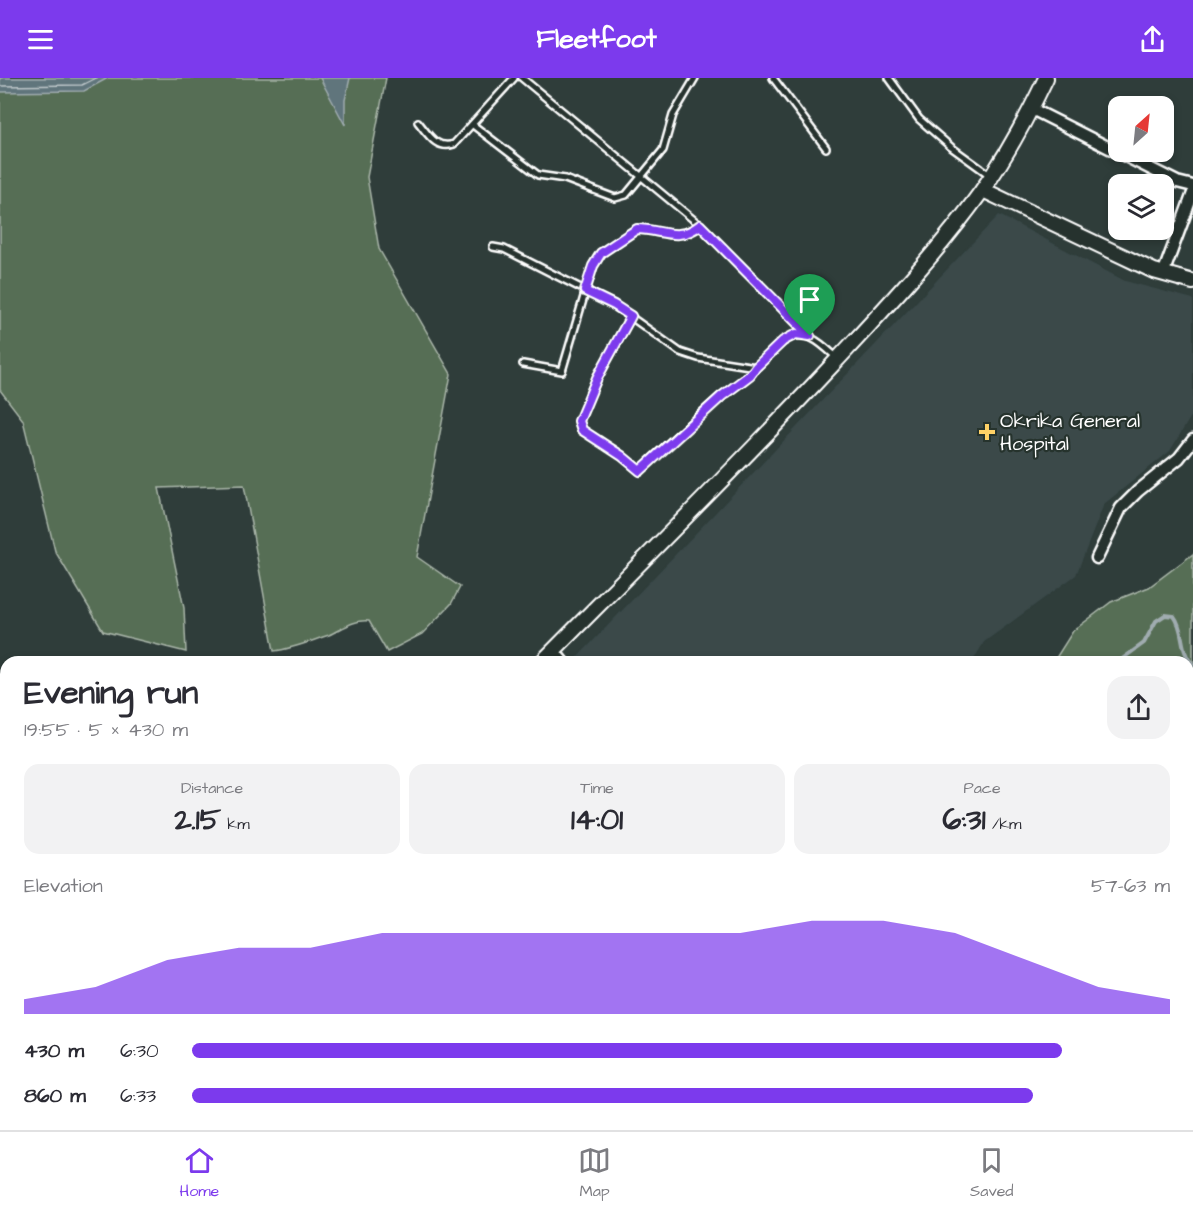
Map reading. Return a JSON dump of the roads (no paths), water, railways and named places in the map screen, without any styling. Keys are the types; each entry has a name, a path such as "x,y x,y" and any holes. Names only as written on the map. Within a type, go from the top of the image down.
{"street":[{"path":"548,656 731,471 885,309 931,256 983,190 1032,109 1046,78"},
{"path":"1032,109 1177,182 1193,186"},
{"path":"983,190 1096,245 1163,274 1193,282"},
{"path":"1163,274 1193,193"},
{"path":"1096,558 1121,508 1179,458 1193,440"},
{"path":"553,650 558,656"}],"lane":[{"path":"418,122 437,144 447,147 454,144 514,78"},
{"path":"522,78 700,225 810,336 838,359"},
{"path":"473,125 538,175 565,178 615,198 626,195 663,150 673,115 694,78"},
{"path":"773,78 826,148"},
{"path":"889,78 919,119 951,147 991,176"},
{"path":"523,364 562,371 593,266 601,253 637,229 672,234 690,233 700,225"},
{"path":"493,247 504,249 614,305 680,352 698,358 756,367"},
{"path":"631,316 597,378 579,421 582,430 622,456 640,471 722,396 750,375 783,341 796,334 810,336"}],"water":[{"path":"0,78 108,78 84,91 0,92"},
{"path":"320,78 350,78 345,100 345,125"}],"waterway":[{"path":"1126,656 1144,643 1156,621 1165,615 1174,616 1180,628 1188,656"}],"place":[{"name":"Okrika General Hospital","path":"987,432"}]}
